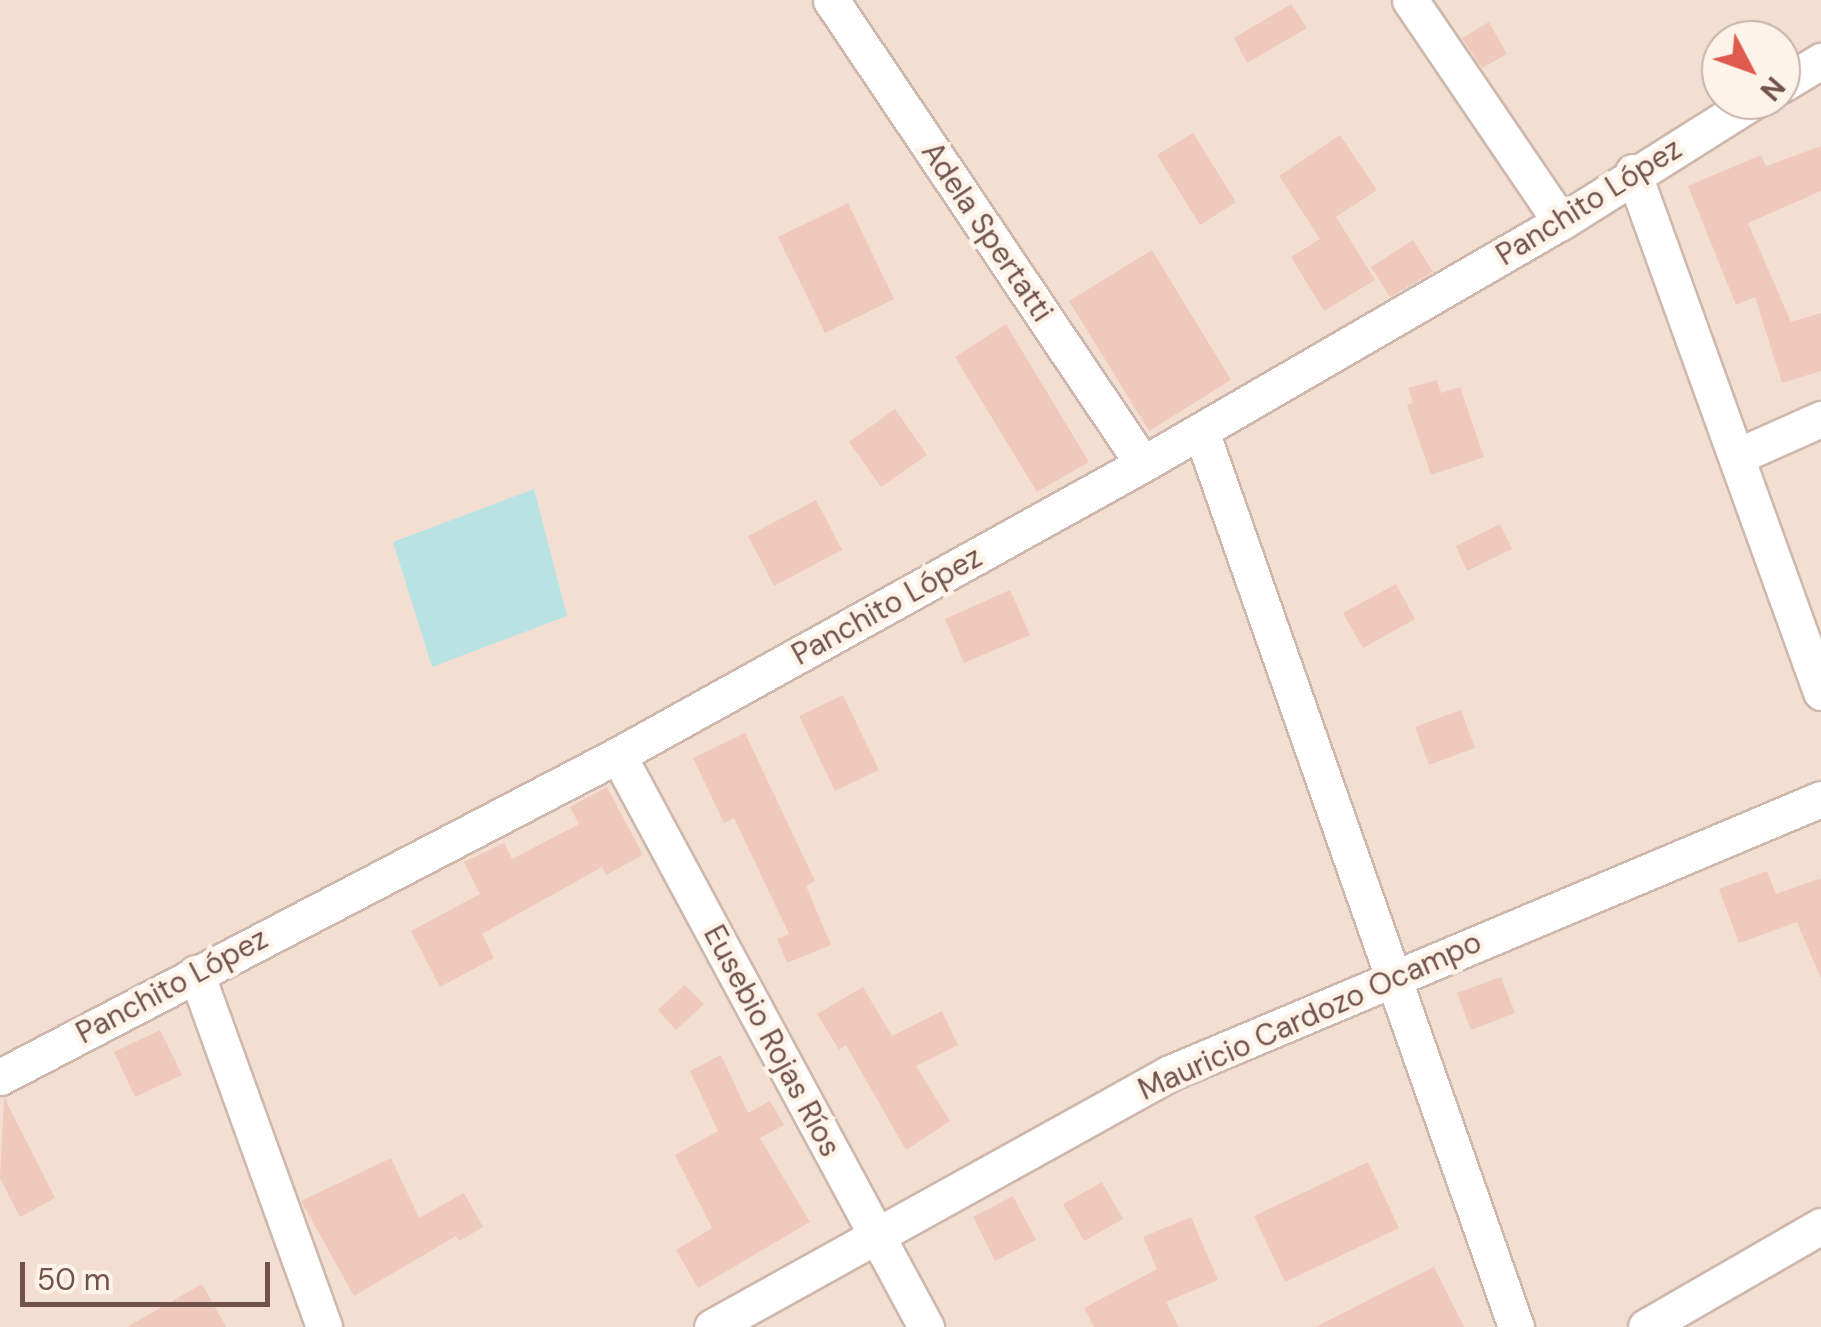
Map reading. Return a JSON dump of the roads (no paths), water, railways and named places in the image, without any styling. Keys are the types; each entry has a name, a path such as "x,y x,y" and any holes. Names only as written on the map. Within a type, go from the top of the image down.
{"street":[{"name":"Adela Spertatti","path":"830,0 1142,464"},
{"path":"1410,0 1562,222"},
{"name":"Panchito López","path":"0,1078 196,972 618,755 1142,464 1562,222 1633,172 1721,120"},
{"path":"1633,172 1740,455 1821,692"},
{"path":"1740,455 1821,419"},
{"path":"1201,431 1516,1327"},
{"name":"Eusebio Rojas Ríos","path":"618,755 926,1327"},
{"name":"Mauricio Cardozo Ocampo","path":"712,1327 1170,1073 1821,799"},
{"path":"196,972 324,1327"},
{"path":"1646,1327 1821,1226"}],"water":[{"path":"534,489 567,616 432,667 393,542"}]}
